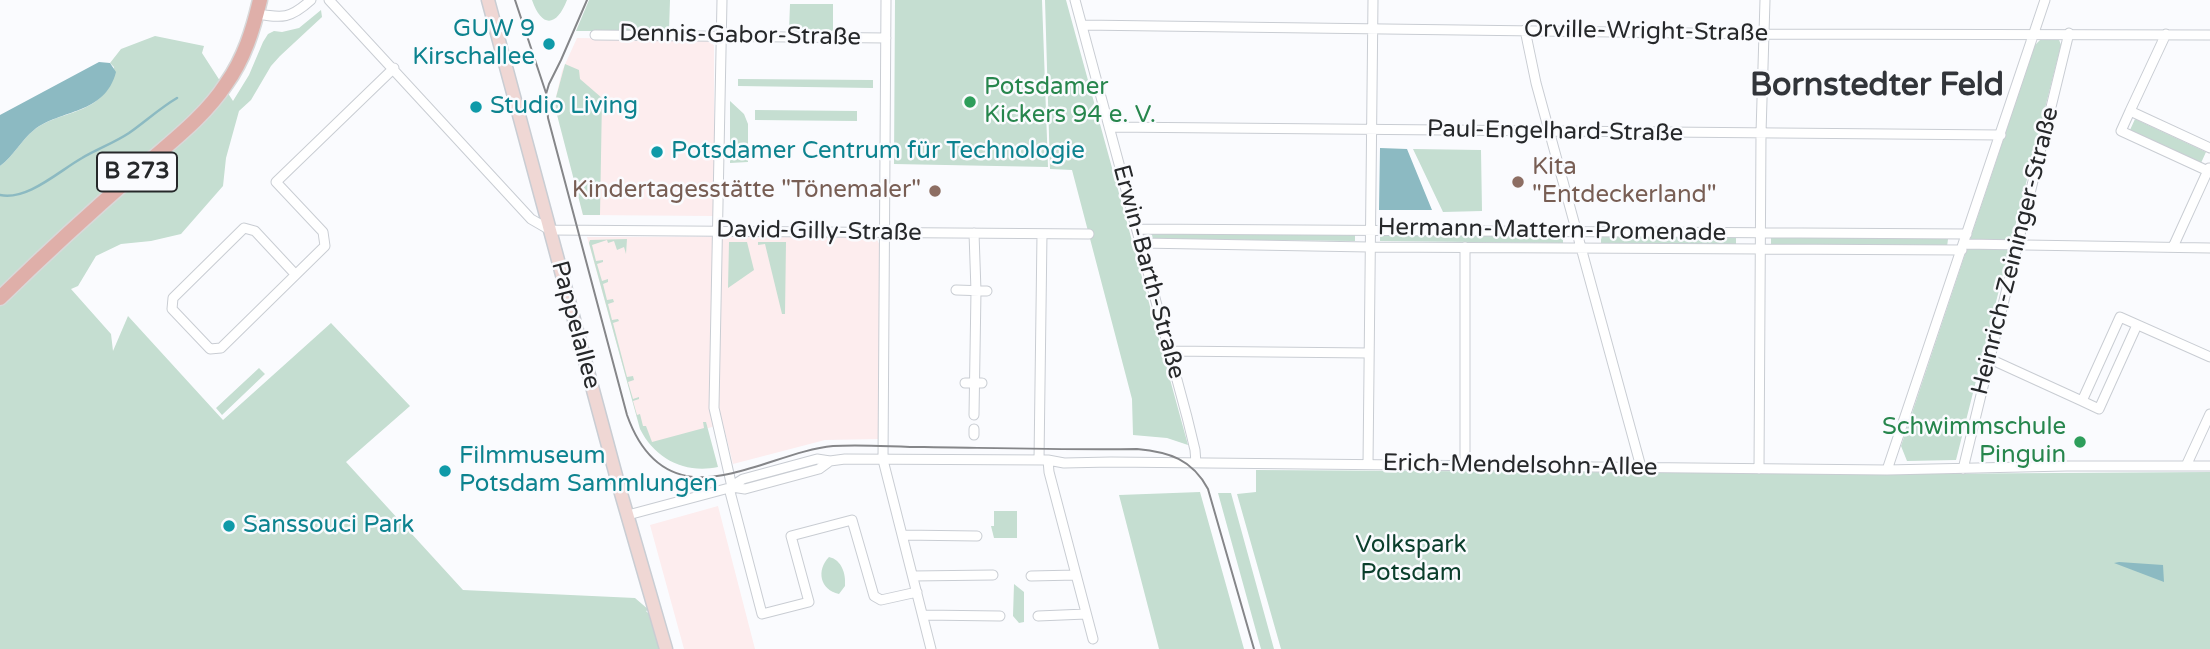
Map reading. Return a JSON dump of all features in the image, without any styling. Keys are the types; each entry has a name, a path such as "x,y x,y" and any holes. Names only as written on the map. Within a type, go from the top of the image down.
{"main road":[{"name":"B 273","path":"0,298 203,112 222,90 239,63 258,7"}],"street":[{"path":"258,7 282,18 311,0"},
{"path":"329,0 531,219 550,230"},
{"name":"Pappelallee","path":"488,0 666,649"},
{"path":"722,0 714,408 730,487 762,614 809,602 791,537 852,520 874,596 881,600 917,592"},
{"path":"886,0 883,460 931,649"},
{"name":"Erwin-Barth-Straße","path":"1075,0 1195,450 1196,463"},
{"path":"1368,464 1373,0"},
{"path":"1759,469 1761,133 1765,0"},
{"path":"1887,470 2045,0"},
{"name":"Orville-Wright-Straße","path":"1082,25 1764,34 2210,35"},
{"path":"1525,30 1549,131 1641,467"},
{"name":"Heinrich-Zeininger-Straße","path":"1962,469 2069,33"},
{"path":"2166,34 2121,131 2209,169 2173,247"},
{"name":"Dennis-Gabor-Straße","path":"595,35 886,38"},
{"path":"295,274 255,231 244,228 173,298 172,309 210,349 221,348 325,246 323,232 276,182 394,68"},
{"path":"2130,111 2210,148"},
{"name":"Paul-Engelhard-Straße","path":"1109,127 2001,135"},
{"name":"Hermann-Mattern-Promenade","path":"1136,229 1762,234 1964,243 2210,248"},
{"name":"David-Gilly-Straße","path":"550,230 1089,234"},
{"path":"974,233 974,415"},
{"path":"1042,234 1044,460 1093,639"},
{"name":"Hermann-Mattern-Promenade","path":"1140,243 1762,249 1964,243"},
{"path":"1465,247 1465,465"},
{"path":"956,290 987,291"},
{"path":"2081,401 2120,317 2210,357"},
{"path":"1990,359 2099,409 2137,325"},
{"path":"1169,351 1369,353"},
{"path":"2186,466 2210,414"},
{"name":"Erich-Mendelsohn-Allee","path":"628,515 730,487 743,479 817,459 1887,470 2210,466"},
{"path":"902,535 976,536"},
{"path":"913,576 993,575"},
{"path":"1031,576 1076,575"},
{"path":"1038,616 1086,614"},
{"path":"923,615 1000,616"}],"shaded area":[{"name":"Potsdamer Centrum für Technologie","path":"577,38 705,40 714,45 714,216 583,215 555,101 562,71"},
{"path":"870,236 877,240 881,247 879,439 825,440 733,464 723,424 650,444 637,417 587,237"},
{"path":"718,506 755,649 684,649 650,525"}],"green space":[{"path":"532,0 567,0 559,15 550,21 540,16"},
{"path":"589,0 670,0 669,31 576,31"},
{"name":"Potsdamer Kickers 94 e. V.","path":"895,0 1042,0 1048,167 894,164"},
{"path":"1045,0 1066,0 1188,445 1167,438 1133,435 1132,399 1072,170 1050,169"},
{"path":"790,4 833,4 833,31 789,31"},
{"name":"Sanssouci Park","path":"321,10 322,17 271,66 251,100 239,111 226,158 223,186 181,234 121,244 96,256 78,286 71,289 111,334 113,351 128,316 223,420 331,323 410,406 346,462 463,590 635,598 649,610 646,611 650,615 659,649 0,649 0,166 34,130 101,97 111,80 114,67 110,63 121,49 155,36 204,46 202,53 233,101 249,75 268,34 299,28"},
{"path":"2058,37 2061,45 1956,460 1907,461 1901,446 2035,45 2042,38"},
{"path":"565,64 579,70 580,79 602,98 600,215 583,215 556,111 555,101"},
{"path":"738,79 873,80 873,88 738,86"},
{"path":"730,101 744,114 748,124 748,162 730,163"},
{"path":"755,110 857,111 857,121 755,120"},
{"path":"2135,119 2206,152 2201,163 2130,130"},
{"path":"1413,149 1481,150 1482,211 1443,212"},
{"path":"1151,231 1355,232 1355,241 1153,239"},
{"path":"1380,233 1563,236 1563,243 1380,241"},
{"path":"1601,235 1736,237 1736,245 1601,243"},
{"path":"1771,237 1948,239 1947,247 1771,245"},
{"path":"627,239 626,254 624,247 617,250 614,241 608,243 607,240 592,245 596,261 603,260 597,264 602,281 608,279 608,282 603,284 607,300 613,299 614,302 608,304 612,320 619,321 613,323 627,377 633,376 634,380 628,382 633,399 639,397 633,401 637,415 640,414 652,442 704,428 703,422 706,422 718,467 694,468 672,462 654,449 640,429 589,243 590,240"},
{"path":"729,242 747,242 754,270 728,288"},
{"path":"758,242 786,242 785,314 782,314 765,244 758,245"},
{"path":"259,368 265,374 222,415 216,408"},
{"name":"Volkspark Potsdam","path":"1256,470 1903,474 2210,472 2210,649 1281,649 1237,494 1256,492"},
{"path":"1200,492 1244,649 1159,649 1119,495"},
{"path":"1218,493 1231,493 1274,649 1261,649"},
{"path":"994,511 1017,511 1017,538 994,538 991,526 994,526"},
{"path":"829,557 840,564 844,572 845,586 839,594 828,588 822,579 822,568"},
{"path":"1014,584 1024,592 1024,622 1019,623 1013,616"}],"water":[{"path":"99,62 110,63 116,72 102,96 92,104 34,130 0,166 0,115"},
{"path":"1380,148 1407,149 1432,210 1379,210"},
{"path":"2114,563 2163,565 2164,582"}],"waterway":[{"path":"0,195 21,194 42,184 82,158 129,133 177,98"}],"tram line":[{"path":"515,0 547,96"},
{"path":"587,0 549,84 546,94 548,118 627,415 643,447 659,464 680,474 710,477 745,470 816,449 856,445 1137,449 1169,455 1187,464 1208,489 1254,649"}],"place":[{"name":"GUW 9 Kirschallee","path":"549,44"},
{"name":"Potsdamer Kickers 94 e. V.","path":"970,102"},
{"name":"Studio Living","path":"476,107"},
{"name":"Potsdamer Centrum für Technologie","path":"657,152"},
{"name":"Kita \"Entdeckerland\"","path":"1518,182"},
{"name":"Kindertagesstätte \"Tönemaler\"","path":"935,191"},
{"name":"Schwimmschule Pinguin","path":"2080,442"},
{"name":"Filmmuseum Potsdam Sammlungen","path":"445,471"},
{"name":"Sanssouci Park","path":"229,526"}],"district":[{"name":"Bornstedter Feld","path":"1877,87"}]}
